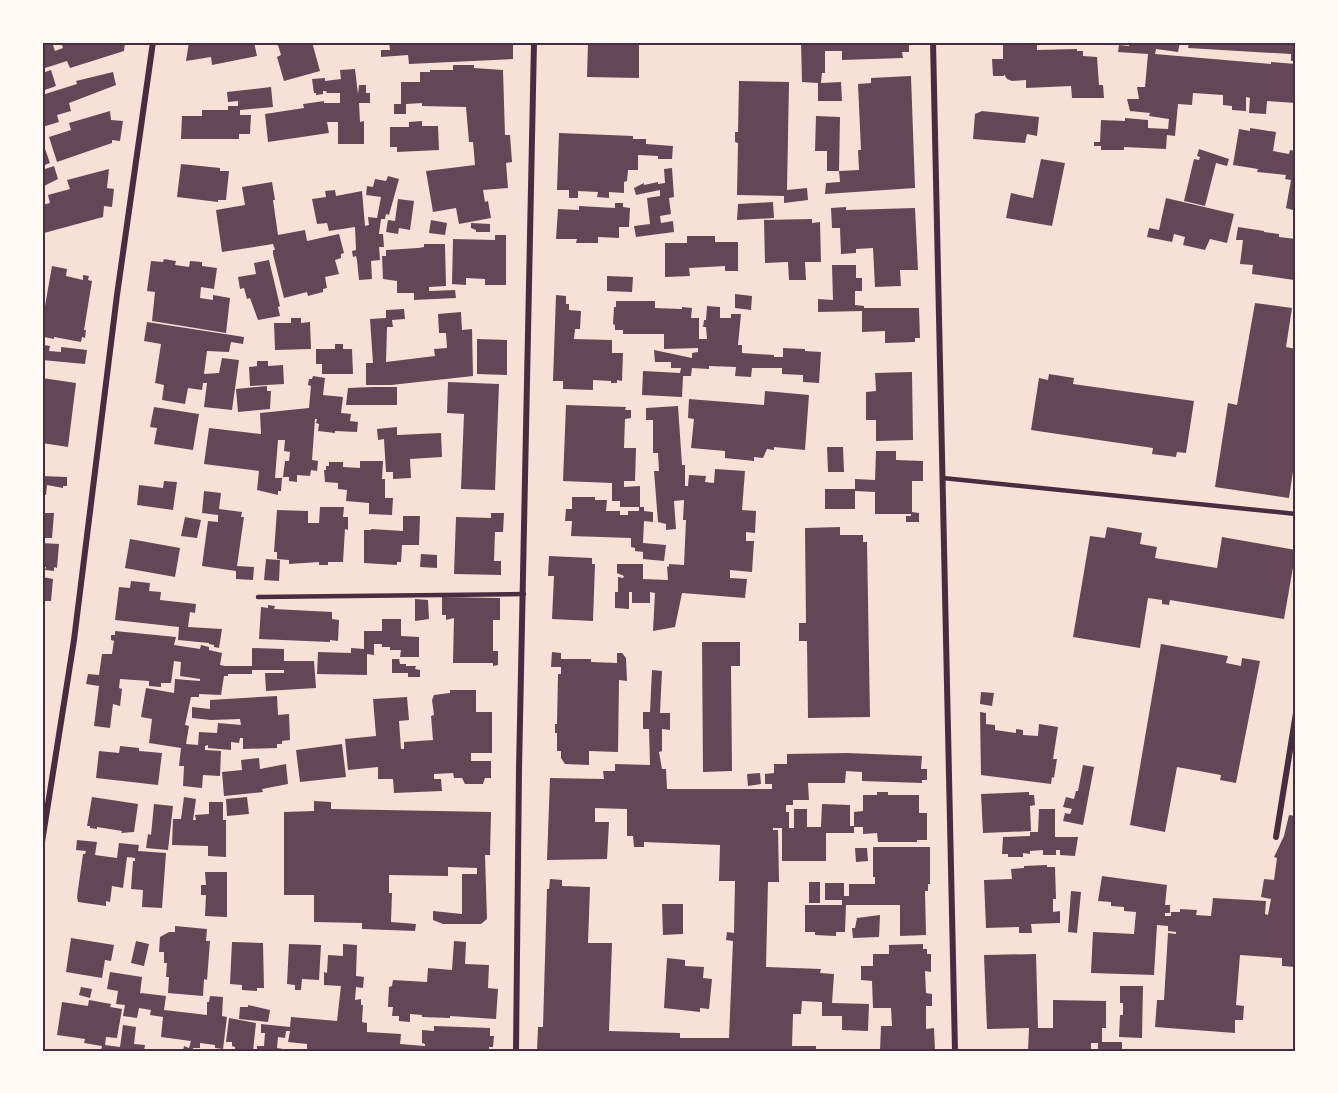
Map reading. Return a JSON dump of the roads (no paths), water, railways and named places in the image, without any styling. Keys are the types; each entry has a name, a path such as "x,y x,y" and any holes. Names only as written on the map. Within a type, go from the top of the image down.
{"street":[{"path":"42,842 74,640 117,295 153,42"},
{"path":"516,1051 519,769 534,42"},
{"path":"933,42 955,1051"},
{"path":"1276,837 1296,713"}],"lane":[{"path":"943,478 1296,514"},
{"path":"258,597 524,594"}]}
